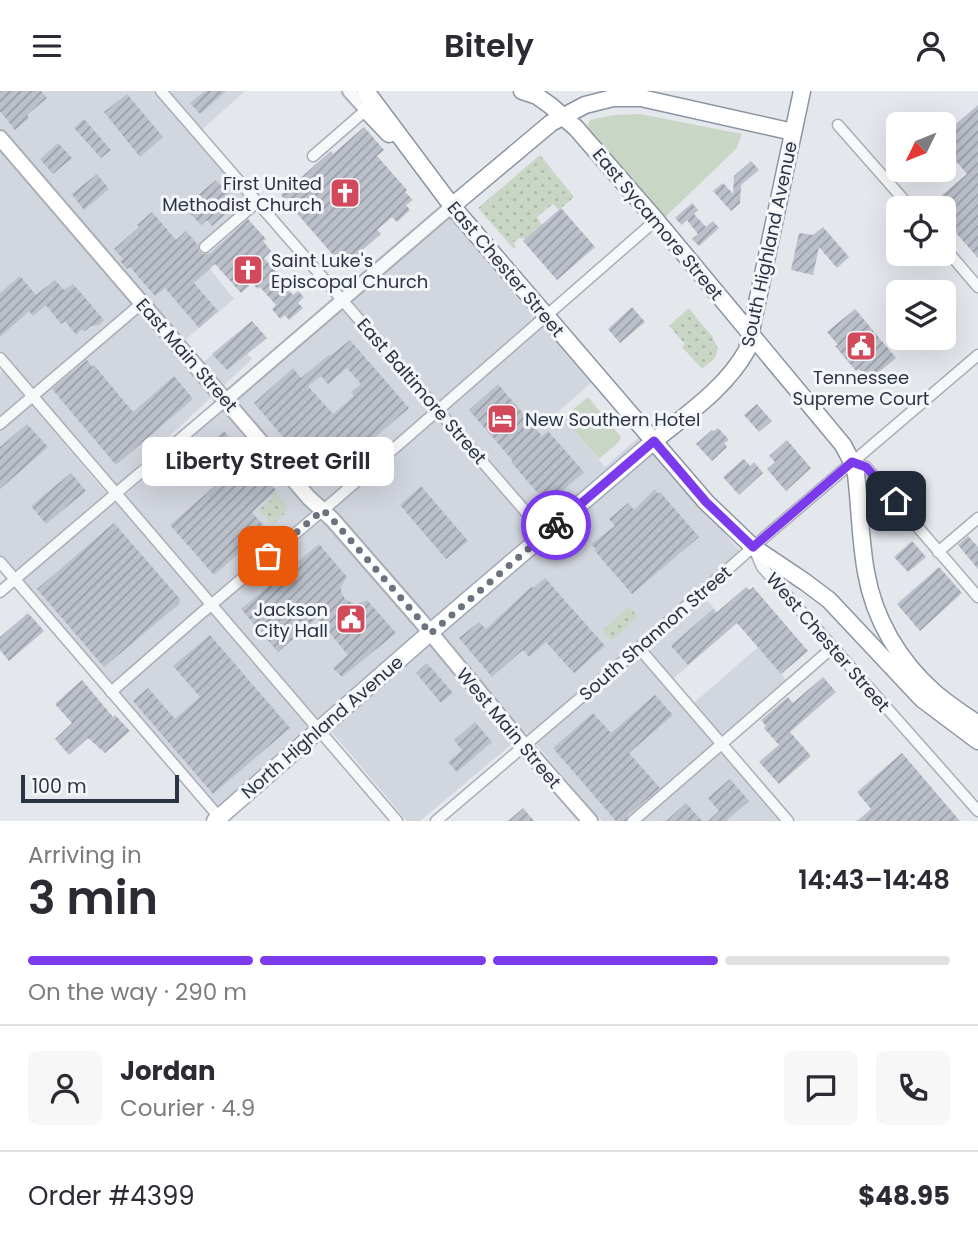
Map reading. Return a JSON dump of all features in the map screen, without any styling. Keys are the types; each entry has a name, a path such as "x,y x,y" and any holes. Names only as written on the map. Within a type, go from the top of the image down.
{"main road":[{"name":"East Chester Street","path":"366,91 452,206 654,441"},
{"name":"East Sycamore Street","path":"522,91 537,96 576,128 843,445 852,462"},
{"name":"South Highland Avenue","path":"430,634 727,379 740,363 751,335 793,132 804,92"},
{"path":"452,206 545,127 585,105 613,98 641,98 793,132"},
{"path":"366,110 432,179"},
{"name":"East Main Street","path":"0,138 309,498 332,519 430,634"},
{"name":"West Chester Street","path":"654,441 706,502 753,547"},
{"path":"852,462 858,492 866,574 886,631 914,673 978,724"},
{"path":"753,547 829,600 922,699 978,741"},
{"name":"North Highland Avenue","path":"217,819 430,634"},
{"name":"West Main Street","path":"430,634 590,821"}],"street":[{"name":"East Baltimore Street","path":"161,91 545,534"},
{"path":"313,156 366,110 349,91"},
{"path":"838,125 900,196"},
{"path":"205,247 257,202"},
{"path":"0,592 452,206"},
{"path":"111,692 656,220"},
{"path":"956,261 978,287"},
{"path":"0,424 142,303"},
{"name":"South Shannon Street","path":"436,821 978,355"},
{"path":"0,358 397,821"},
{"path":"852,462 866,467 978,597"},
{"path":"939,552 978,517"},
{"name":"West Chester Street","path":"753,547 761,567 978,811"},
{"path":"0,562 217,819"},
{"path":"639,648 788,821"},
{"path":"633,821 832,648"}],"shaded area":[{"path":"0,91 245,91 195,136 253,204 196,252 234,299 174,349 193,371 233,337 252,359 117,485 0,350"},
{"path":"449,214 591,383 558,412 605,467 639,437 740,551 700,592 731,628 666,685 687,709 758,647 787,681 717,746 783,821 602,821 526,732 420,821 407,821 320,718 216,808 0,558 0,373 3,370 115,504"}],"green space":[{"path":"640,114 742,134 736,149 664,218 587,127 590,120"},
{"path":"540,155 574,197 559,210 553,204 537,217 542,225 526,239 519,238 513,243 516,247 514,249 478,208"},
{"path":"689,308 712,336 718,349 715,358 702,369 682,347 685,344 669,326"},
{"path":"588,397 621,437 619,442 599,459 563,418"},
{"path":"274,492 287,506 284,508 287,511 272,525 259,510 273,498 271,495"},
{"path":"629,607 638,617 611,640 603,630"}],"building":[{"path":"0,91 41,91 47,98 27,115 29,118 15,130 0,111"},
{"path":"205,91 226,91 200,114 190,103"},
{"path":"127,94 163,137 140,157 104,112"},
{"path":"978,105 978,258 956,233 956,196 941,196 967,174 956,161 956,124"},
{"path":"84,119 111,150 101,158 74,128"},
{"name":"First United Methodist Church","path":"364,127 384,150 377,156 413,200 406,205 410,210 397,222 392,217 377,230 381,234 359,253 361,256 355,261 350,254 340,263 281,195 331,151 333,154"},
{"path":"58,143 72,158 53,174 40,159"},
{"path":"751,161 759,170 741,185 740,203 731,211 713,191 723,183 733,194 734,176"},
{"path":"97,174 109,189 84,210 72,194"},
{"path":"216,180 237,204 212,226 207,220 201,225 184,207"},
{"path":"692,203 698,210 694,214 706,227 713,221 719,228 699,246 692,239 698,234 687,220 682,225 675,218"},
{"path":"561,208 595,247 557,280 523,241"},
{"path":"152,212 176,240 186,231 203,254 210,253 248,219 266,239 263,241 271,251 264,258 293,295 298,291 304,297 298,303 303,308 289,320 285,315 280,319 272,309 276,305 260,287 258,289 252,283 241,293 215,264 194,283 218,311 199,328 165,288 155,296 130,267 127,269 120,261 123,259 114,249"},
{"path":"823,227 849,257 837,268 819,247 813,275 791,270 799,233 813,235"},
{"path":"20,276 36,295 55,280 64,290 73,284 104,320 76,335 65,321 61,324 46,305 33,316 29,311 0,337 0,293"},
{"path":"632,307 645,322 620,343 608,329"},
{"name":"Tennessee Supreme Court","path":"855,309 886,346 886,350 896,358 868,381 835,346 838,345 827,332"},
{"path":"252,321 267,338 227,370 212,354"},
{"path":"350,340 409,408 325,480 320,480 254,403 293,368 301,378","holes":["347,368 361,384 351,392 354,396 333,414 308,386 321,376 328,384"]},
{"path":"87,360 133,412 174,376 193,399 116,465 52,389"},
{"path":"498,384 542,436 548,431 584,472 547,504 469,410"},
{"path":"757,404 772,421 759,432 744,415"},
{"path":"27,424 48,447 0,489 0,447"},
{"path":"718,428 729,440 724,443 727,447 712,461 696,444"},
{"path":"224,431 276,490 252,512 268,531 214,575 170,525 214,487 190,460"},
{"path":"787,440 811,468 786,491 767,469 775,462 769,456"},
{"path":"744,459 750,466 754,462 763,473 739,495 723,477"},
{"path":"71,473 86,491 46,524 31,506"},
{"path":"421,486 468,541 446,559 400,505"},
{"path":"655,489 699,537 632,594 591,544 615,526 609,519 628,503 634,510"},
{"path":"114,523 180,599 179,604 104,667 37,589"},
{"path":"968,536 978,547 978,569 958,545"},
{"path":"912,541 926,557 908,572 894,557"},
{"name":"Jackson City Hall","path":"319,544 347,577 341,587 345,599 356,605 367,600 396,633 342,677 333,668 348,655 317,618 278,652 241,609"},
{"path":"939,567 962,593 920,631 897,604"},
{"path":"545,578 605,646 574,673 546,642 529,657 523,650 492,677 459,638 479,622 486,629 531,587"},
{"path":"746,587 750,590 753,587 808,651 781,674 737,623 688,665 671,646 713,609 716,613"},
{"path":"28,613 44,631 9,661 0,650 0,637"},
{"path":"210,635 290,728 213,794 133,701 148,688 175,719 200,697 173,666"},
{"path":"427,663 453,693 441,703 416,673"},
{"path":"823,677 836,692 790,732 811,756 779,784 759,762 779,745 764,728 766,726 761,720 788,697 793,703"},
{"path":"82,680 113,717 115,715 130,731 105,753 88,738 69,755 55,739 72,723 55,704"},
{"path":"655,695 673,715 629,753 660,788 628,815 626,821 616,821 553,748 593,713 611,733"},
{"path":"475,722 492,742 457,772 448,762 462,750 454,740"},
{"path":"902,753 960,821 857,821 871,809 857,792"},
{"path":"730,779 749,801 726,821 708,821 719,811 708,798"},
{"path":"686,803 702,821 666,821"},
{"path":"523,808 534,821 508,821"}],"way so far":[{"path":"268,556 323,510 430,634 556,525"}],"place":[{"name":"First United Methodist Church","path":"345,193"},
{"name":"Saint Luke's Episcopal Church","path":"248,270"},
{"name":"Tennessee Supreme Court","path":"861,346"},
{"name":"New Southern Hotel","path":"502,419"},
{"name":"Liberty Street Grill","path":"268,556"},
{"name":"Jackson City Hall","path":"351,619"}],"route":[{"path":"556,525 654,441 706,502 753,547 852,462 866,467 896,501"}]}
